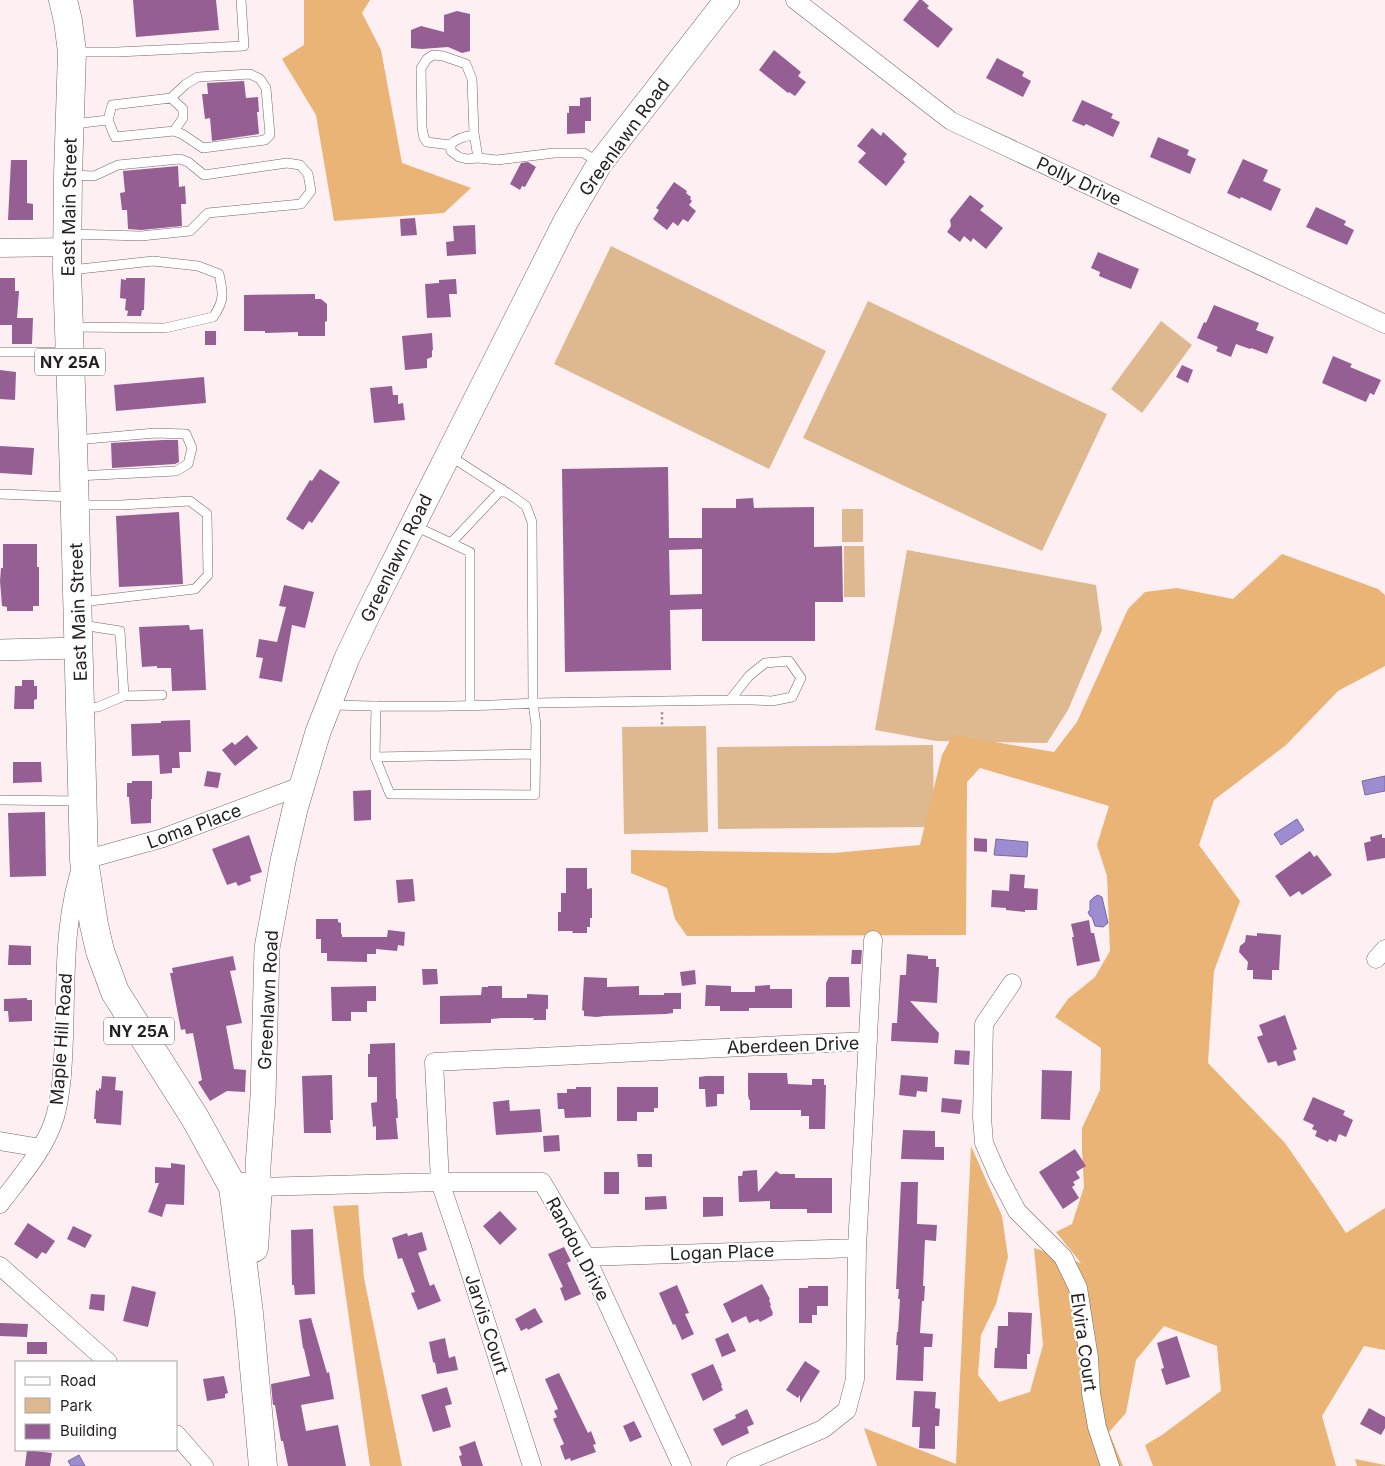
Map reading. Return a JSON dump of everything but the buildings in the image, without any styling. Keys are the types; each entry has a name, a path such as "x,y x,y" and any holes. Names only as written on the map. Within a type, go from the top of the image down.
{"main road":[{"name":"East Main Street","path":"63,0 72,52 67,250 69,339 85,439 81,488 79,625 84,860 100,951 116,992 196,1118 245,1187 249,1313 263,1466"},
{"name":"Greenlawn Road","path":"245,1187 258,1166 263,1097 267,948 283,862 301,786 318,732 347,658 566,221 600,163 727,0"}],"street":[{"name":"Polly Drive","path":"795,0 951,121 1385,324"},
{"path":"0,248 67,250"},
{"path":"0,650 79,625"},
{"name":"Loma Place","path":"84,860 163,838 301,786"},
{"name":"Maple Hill Road","path":"0,1204 41,1148 54,1119 61,1093 68,929 77,878 84,860"},
{"path":"868,1041 873,940"},
{"name":"Elvira Court","path":"1012,984 984,1024 982,1117 984,1143 998,1176 1017,1212 1063,1257 1078,1288 1089,1358 1091,1394 1097,1427 1110,1466"},
{"name":"Aberdeen Drive","path":"440,1182 434,1062 868,1041 857,1248 855,1379 847,1410 823,1429 736,1466"},
{"path":"0,1141 41,1148"},
{"name":"Randou Drive","path":"245,1187 440,1182 542,1182 586,1257 682,1466"},
{"name":"Jarvis Court","path":"440,1182 532,1466"},
{"name":"Logan Place","path":"586,1257 857,1248"},
{"path":"0,1266 107,1361"},
{"path":"178,1436 204,1466"}],"lane":[{"path":"72,52 118,52 244,46 241,0"},
{"path":"474,135 458,139 450,145 427,142 424,138 422,128 421,68 427,59 433,55 443,56 466,64 470,71 474,135 478,158"},
{"path":"250,74 260,80 266,88 270,135 265,140 203,148 174,131 114,137 108,120 112,105 171,98 186,84 198,77 250,74"},
{"path":"171,98 183,110 183,118 174,131"},
{"path":"70,124 108,120"},
{"path":"450,145 451,151 459,157 467,159 497,160 554,153 584,153 600,163"},
{"path":"67,250 141,236 190,231 208,213 301,204 311,191 308,174 300,165 286,163 204,174 188,162 180,159 118,165 94,176 68,175"},
{"path":"0,352 69,339 165,328 213,317 219,309 223,292 219,274 198,266 67,250"},
{"path":"0,494 81,488 176,471 188,464 192,448 186,434 154,433 85,439"},
{"path":"376,706 375,756 390,794 535,795 536,725 533,703 532,522 526,506 448,454"},
{"path":"79,625 122,596 195,589 208,575 207,514 190,501 121,505 81,488"},
{"path":"450,543 502,489"},
{"path":"412,525 470,552 470,706"},
{"path":"79,625 120,631 124,696"},
{"path":"329,705 470,706 533,703 772,701 792,698 801,678 789,661 765,663 749,676 730,700"},
{"path":"81,708 98,707 124,696 162,695"},
{"path":"375,756 536,754"},
{"path":"0,800 83,801"}],"path":[{"path":"662,712 662,727"}],"green space":[{"path":"611,246 826,351 769,469 554,364"},
{"path":"868,301 1107,414 1042,551 803,438"},
{"path":"1161,321 1192,345 1142,413 1111,389"},
{"path":"842,509 863,509 863,542 842,542"},
{"path":"844,546 864,546 865,597 844,597"},
{"path":"907,550 1096,585 1102,630 1068,710 1047,743 936,741 875,730"},
{"path":"706,726 708,832 624,834 622,727"},
{"path":"933,745 934,827 718,829 717,747"}],"shaded area":[{"path":"304,0 370,0 362,13 381,50 402,163 471,188 444,213 334,221 316,115 282,59 304,45"},
{"path":"1282,554 1378,589 1385,595 1385,666 1338,691 1286,745 1214,800 1199,845 1240,901 1214,971 1208,1063 1285,1143 1346,1233 1385,1208 1385,1350 1364,1346 1322,1416 1336,1466 1153,1466 1145,1445 1162,1435 1221,1391 1217,1346 1164,1326 1136,1360 1126,1413 1109,1432 1123,1466 877,1466 864,1428 956,1464 971,1146 1002,1216 1008,1257 996,1304 981,1335 978,1375 999,1402 1030,1392 1043,1345 1034,1248 1081,1263 1056,1232 1072,1224 1084,1187 1082,1128 1100,1090 1101,1048 1055,1017 1068,999 1095,977 1110,951 1107,876 1097,845 1109,806 980,768 967,782 966,935 687,936 675,919 667,888 631,873 631,850 834,853 920,845 942,755 953,735 1054,752 1077,722 1128,609 1145,592 1177,588 1233,599"},
{"path":"1385,776 1385,791 1365,795 1362,781"},
{"path":"1297,819 1304,830 1281,845 1274,834"},
{"path":"996,839 1028,842 1027,857 994,855"},
{"path":"1098,895 1102,897 1108,923 1103,927 1095,926 1088,912 1090,910 1090,901"},
{"path":"358,1205 364,1278 402,1466 370,1466 333,1206"},
{"path":"79,1455 85,1466 71,1466 68,1461"},
{"path":"1355,1459 1385,1465 1385,1466 1357,1466"}]}
